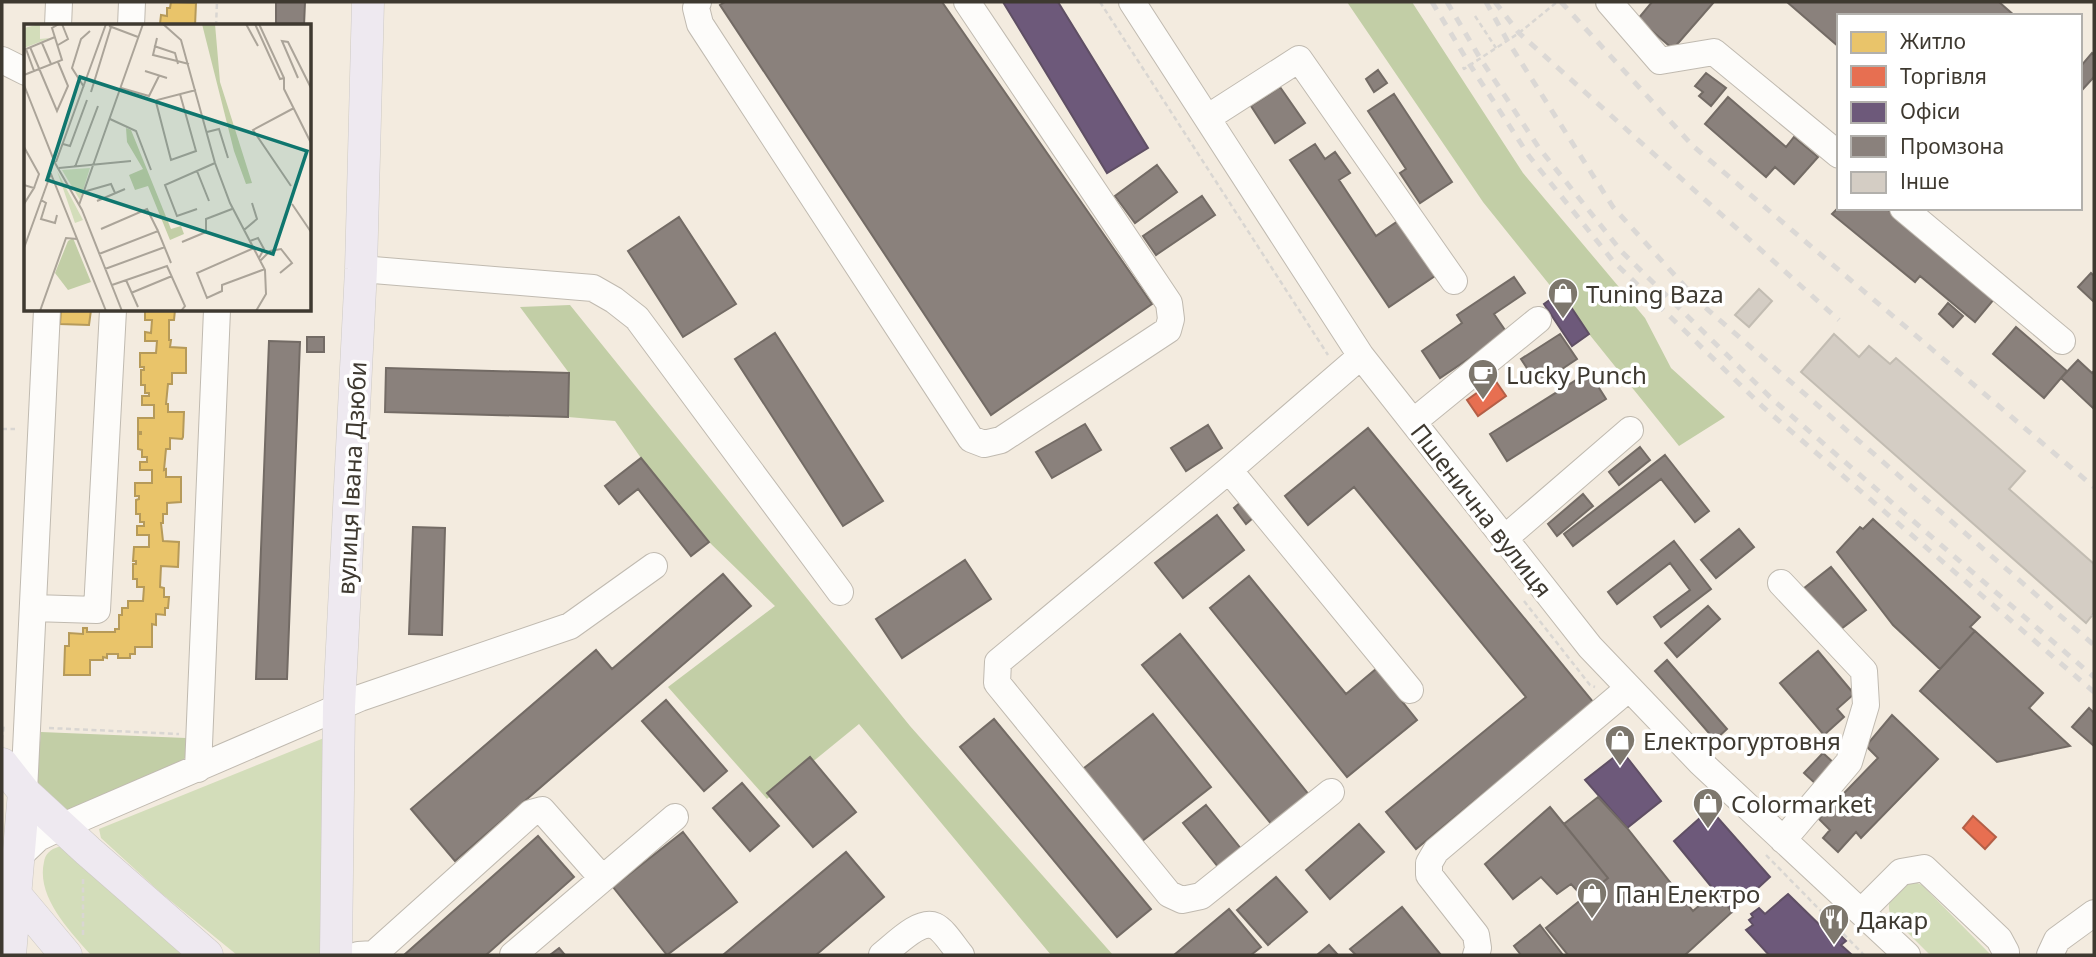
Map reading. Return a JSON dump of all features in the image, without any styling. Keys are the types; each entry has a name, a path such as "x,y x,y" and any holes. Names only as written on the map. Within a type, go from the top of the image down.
{"main road":[{"name":"вулиця Івана Дзюби","path":"336,955 339,707 361,269 368,2"},
{"path":"2,764 24,792 207,955"},
{"path":"10,955 24,792"},
{"path":"14,893 74,946"}],"street":[{"path":"58,24 59,2"},
{"path":"131,24 132,2"},
{"path":"698,2 696,8 700,24 971,439 984,444 1001,440 1168,330 1171,318 1169,303 968,2"},
{"name":"Пшенична вулиця","path":"1132,2 1361,356 1590,647 1701,763 1907,955"},
{"path":"1609,2 1660,61 1714,52 1837,153"},
{"path":"1207,117 1299,59 1454,281"},
{"path":"2,60 24,71"},
{"path":"1905,210 2063,341"},
{"path":"361,269 593,288 614,300 637,318 840,592"},
{"path":"24,792 47,312"},
{"path":"33,608 97,610 113,312"},
{"path":"198,769 217,312"},
{"path":"1413,422 1538,320"},
{"path":"1331,792 1201,896 1182,900 1169,894 997,683 998,662 1361,356"},
{"path":"1505,538 1630,430"},
{"path":"1229,470 1409,690"},
{"path":"18,857 37,838 339,707 570,626 654,566"},
{"path":"1781,583 1864,671 1866,705 1849,762 1783,840"},
{"path":"1476,955 1476,935 1429,875 1429,863 1437,851 1629,688"},
{"path":"369,955 531,813 542,810 603,878"},
{"path":"513,955 676,817"},
{"path":"1861,912 1900,872 1924,868 1999,939 2006,955"},
{"path":"2050,955 2057,940 2094,913"},
{"path":"883,955 919,926 928,924 937,926 961,955"}],"path":[{"path":"216,24 217,2"},
{"path":"1463,67 1464,69 1519,33 1557,2"},
{"path":"1475,16 1496,48"},
{"path":"2,429 15,429"},
{"path":"2,750 3,723 199,735"},
{"path":"74,946 84,869"}],"green space":[{"path":"1347,2 1412,2 1523,173 1645,318 1671,368 1725,417 1679,446 1483,202"},
{"path":"570,305 910,726 1113,955 1051,955 859,724 767,799 668,687 775,606 709,542 641,458 615,421 568,417 569,373 520,307"},
{"path":"41,732 186,738 185,758 173,769 62,817 36,784"},
{"path":"324,738 329,955 237,955 161,893 101,838 99,829"},
{"path":"58,847 66,847 196,955 91,955 57,913 45,888 45,859 49,852"},
{"path":"1915,882 1922,885 1991,955 1930,955 1889,911 1891,899 1901,884"}],"building: Житло":[{"path":"171,2 196,3 195,24 160,24 161,15 167,16 167,8 170,8"},
{"path":"61,312 91,312 89,325 60,324"},
{"path":"145,312 175,312 174,320 169,320 170,347 186,348 186,373 172,373 166,404 168,412 184,412 183,437 170,438 164,470 166,469 166,477 181,477 181,502 167,503 167,514 163,514 161,523 163,541 179,542 178,567 161,566 160,587 164,588 164,597 169,597 168,608 165,608 165,615 156,614 156,625 152,624 152,647 135,647 135,654 130,654 130,658 107,654 107,658 103,657 103,660 90,660 90,675 64,675 65,646 69,646 69,633 83,634 83,628 87,628 87,632 115,632 115,629 119,629 119,615 122,615 122,608 128,608 128,601 143,601 144,587 137,587 137,579 133,579 133,564 136,564 136,561 133,561 134,547 149,547 149,535 137,535 137,526 144,526 144,522 140,522 140,514 136,514 136,500 139,496 135,496 135,483 152,483 152,470 140,470 140,462 147,462 147,457 142,457 142,450 138,449 138,434 141,432 138,432 138,418 154,418 154,405 142,405 142,396 149,396 149,393 145,393 145,385 141,385 141,370 144,370 144,367 140,367 140,353 156,353 157,341 145,341 145,332 151,333 152,320 145,320"}],"building: Торгівля":[{"path":"1495,380 1506,396 1478,416 1467,400"},
{"path":"1973,816 1996,837 1985,849 1963,828"}],"building: Офіси":[{"path":"1003,2 1058,2 1148,148 1107,173"},
{"path":"1561,292 1589,334 1572,346 1544,304"},
{"path":"1622,751 1661,801 1627,828 1585,780"},
{"path":"1710,809 1770,877 1732,912 1674,841"},
{"path":"1788,894 1830,935 1835,930 1846,941 1841,945 1852,955 1769,955 1746,930 1753,925 1749,920 1753,917 1751,914 1759,908 1765,914"}],"building: Промзона":[{"path":"276,2 305,2 304,24 276,24"},
{"path":"725,2 942,2 1152,304 991,415 720,5"},
{"path":"1652,2 1714,2 1673,49 1638,19"},
{"path":"1787,2 1999,2 2013,14 1837,14 1837,45"},
{"path":"2092,53 2094,55 2094,79 2083,89 2082,88 2082,65"},
{"path":"1378,70 1387,83 1374,92 1366,79"},
{"path":"1706,73 1726,88 1711,106 1699,96 1703,92 1695,86"},
{"path":"1280,87 1305,123 1275,143 1251,106"},
{"path":"1394,94 1452,182 1420,203 1400,173 1406,169 1368,111"},
{"path":"1728,97 1786,147 1794,137 1818,157 1794,184 1775,167 1766,177 1705,124"},
{"path":"1315,144 1325,159 1335,152 1350,173 1339,180 1376,236 1398,221 1435,276 1389,307 1290,160"},
{"path":"1157,165 1177,192 1135,223 1115,196"},
{"path":"1202,196 1215,215 1156,255 1143,236"},
{"path":"1837,209 1888,210 1995,298 1975,322 1920,276 1915,282 1832,214"},
{"path":"679,217 736,304 683,337 628,251"},
{"path":"2091,273 2094,276 2094,302 2078,287"},
{"path":"1514,277 1525,293 1494,314 1507,333 1440,378 1422,351 1462,323 1457,315"},
{"path":"1948,303 1963,316 1953,327 1939,314"},
{"path":"2016,327 2067,371 2044,398 1993,354"},
{"path":"775,333 883,501 843,526 735,359"},
{"path":"1560,334 1577,359 1538,385 1521,359"},
{"path":"307,337 324,337 324,352 307,352"},
{"path":"269,341 300,342 287,679 256,679"},
{"path":"2078,360 2092,373 2094,371 2094,409 2061,378"},
{"path":"386,368 569,373 568,417 385,412"},
{"path":"1589,372 1606,399 1507,461 1490,434"},
{"path":"1085,424 1101,450 1052,478 1036,452"},
{"path":"1208,425 1222,448 1186,471 1171,448"},
{"path":"1368,428 1594,703 1416,849 1386,812 1526,697 1354,487 1308,525 1285,496"},
{"path":"1640,447 1650,460 1619,485 1609,472"},
{"path":"1665,455 1709,511 1695,522 1661,479 1573,546 1564,534"},
{"path":"641,458 709,542 691,556 638,489 619,504 605,486"},
{"path":"1583,494 1593,506 1557,536 1548,524"},
{"path":"1242,501 1254,517 1246,524 1234,508"},
{"path":"1217,515 1244,550 1183,598 1155,563"},
{"path":"1873,519 1980,617 1970,627 1975,631 1940,669 1893,625 1837,552 1860,527 1863,529"},
{"path":"413,527 445,528 442,635 409,634"},
{"path":"1739,529 1754,547 1716,578 1701,560"},
{"path":"1674,541 1711,589 1661,627 1654,617 1690,590 1670,563 1617,604 1608,592"},
{"path":"965,560 991,599 902,658 876,619"},
{"path":"1831,567 1866,610 1837,632 1803,589"},
{"path":"723,574 751,606 455,861 411,809 596,650 612,669"},
{"path":"1249,576 1346,694 1376,669 1417,720 1347,777 1210,608"},
{"path":"1708,606 1720,619 1677,657 1665,643"},
{"path":"1975,631 2043,693 2029,708 2070,746 1997,762 1920,691"},
{"path":"1180,634 1314,801 1277,831 1142,665"},
{"path":"1818,651 1854,694 1837,709 1844,717 1824,735 1780,683"},
{"path":"1667,660 1727,729 1715,740 1655,671"},
{"path":"666,700 727,771 704,791 642,721"},
{"path":"2089,708 2094,713 2094,746 2072,727"},
{"path":"1153,714 1211,787 1137,845 1079,772"},
{"path":"1892,715 1938,759 1861,838 1856,832 1838,852 1823,838 1830,830 1819,819 1878,758 1866,746"},
{"path":"994,719 1151,909 1117,937 960,747"},
{"path":"1823,753 1836,765 1817,785 1804,773"},
{"path":"810,757 856,812 813,847 767,793"},
{"path":"742,783 779,826 750,851 713,808"},
{"path":"1598,797 1627,828 1693,911 1716,891 1732,912 1685,955 1568,955 1546,928 1608,878 1564,824"},
{"path":"1206,805 1242,850 1219,868 1183,823"},
{"path":"1550,807 1608,878 1584,898 1571,884 1557,894 1541,877 1513,899 1485,864"},
{"path":"1359,824 1384,852 1330,899 1306,870"},
{"path":"683,832 737,902 667,955 613,887"},
{"path":"538,836 574,877 486,955 404,955"},
{"path":"846,852 884,897 816,955 723,955"},
{"path":"1276,877 1307,912 1268,945 1237,910"},
{"path":"1402,907 1441,955 1356,955 1350,949"},
{"path":"1229,909 1261,947 1251,955 1174,955"},
{"path":"1540,925 1563,955 1521,955 1514,946"},
{"path":"1329,945 1338,955 1317,955"},
{"path":"559,948 565,955 550,955"}],"building: Інше":[{"path":"1759,289 1772,301 1749,327 1735,315"},
{"path":"1834,334 1859,357 1869,346 1890,364 1896,358 2025,471 2009,489 2094,564 2094,613 2086,623 1801,372"}],"railway":[{"path":"1432,2 1529,156 1613,261 1763,407 2094,692"},
{"path":"1447,2 1539,148 1622,252 1772,399 2094,677"},
{"path":"1486,2 1507,40 1613,207 1700,303 2094,645"},
{"path":"1495,2 1519,33 1839,320"},
{"path":"1561,2 1693,146 2094,487"}],"place":[{"name":"Tuning Baza","path":"1563,320"},
{"name":"Lucky Punch","path":"1483,401"},
{"name":"Електрогуртовня","path":"1620,767"},
{"name":"Colormarket","path":"1708,830"},
{"name":"Пан Електро","path":"1592,920"},
{"name":"Дакар","path":"1834,946"}]}
